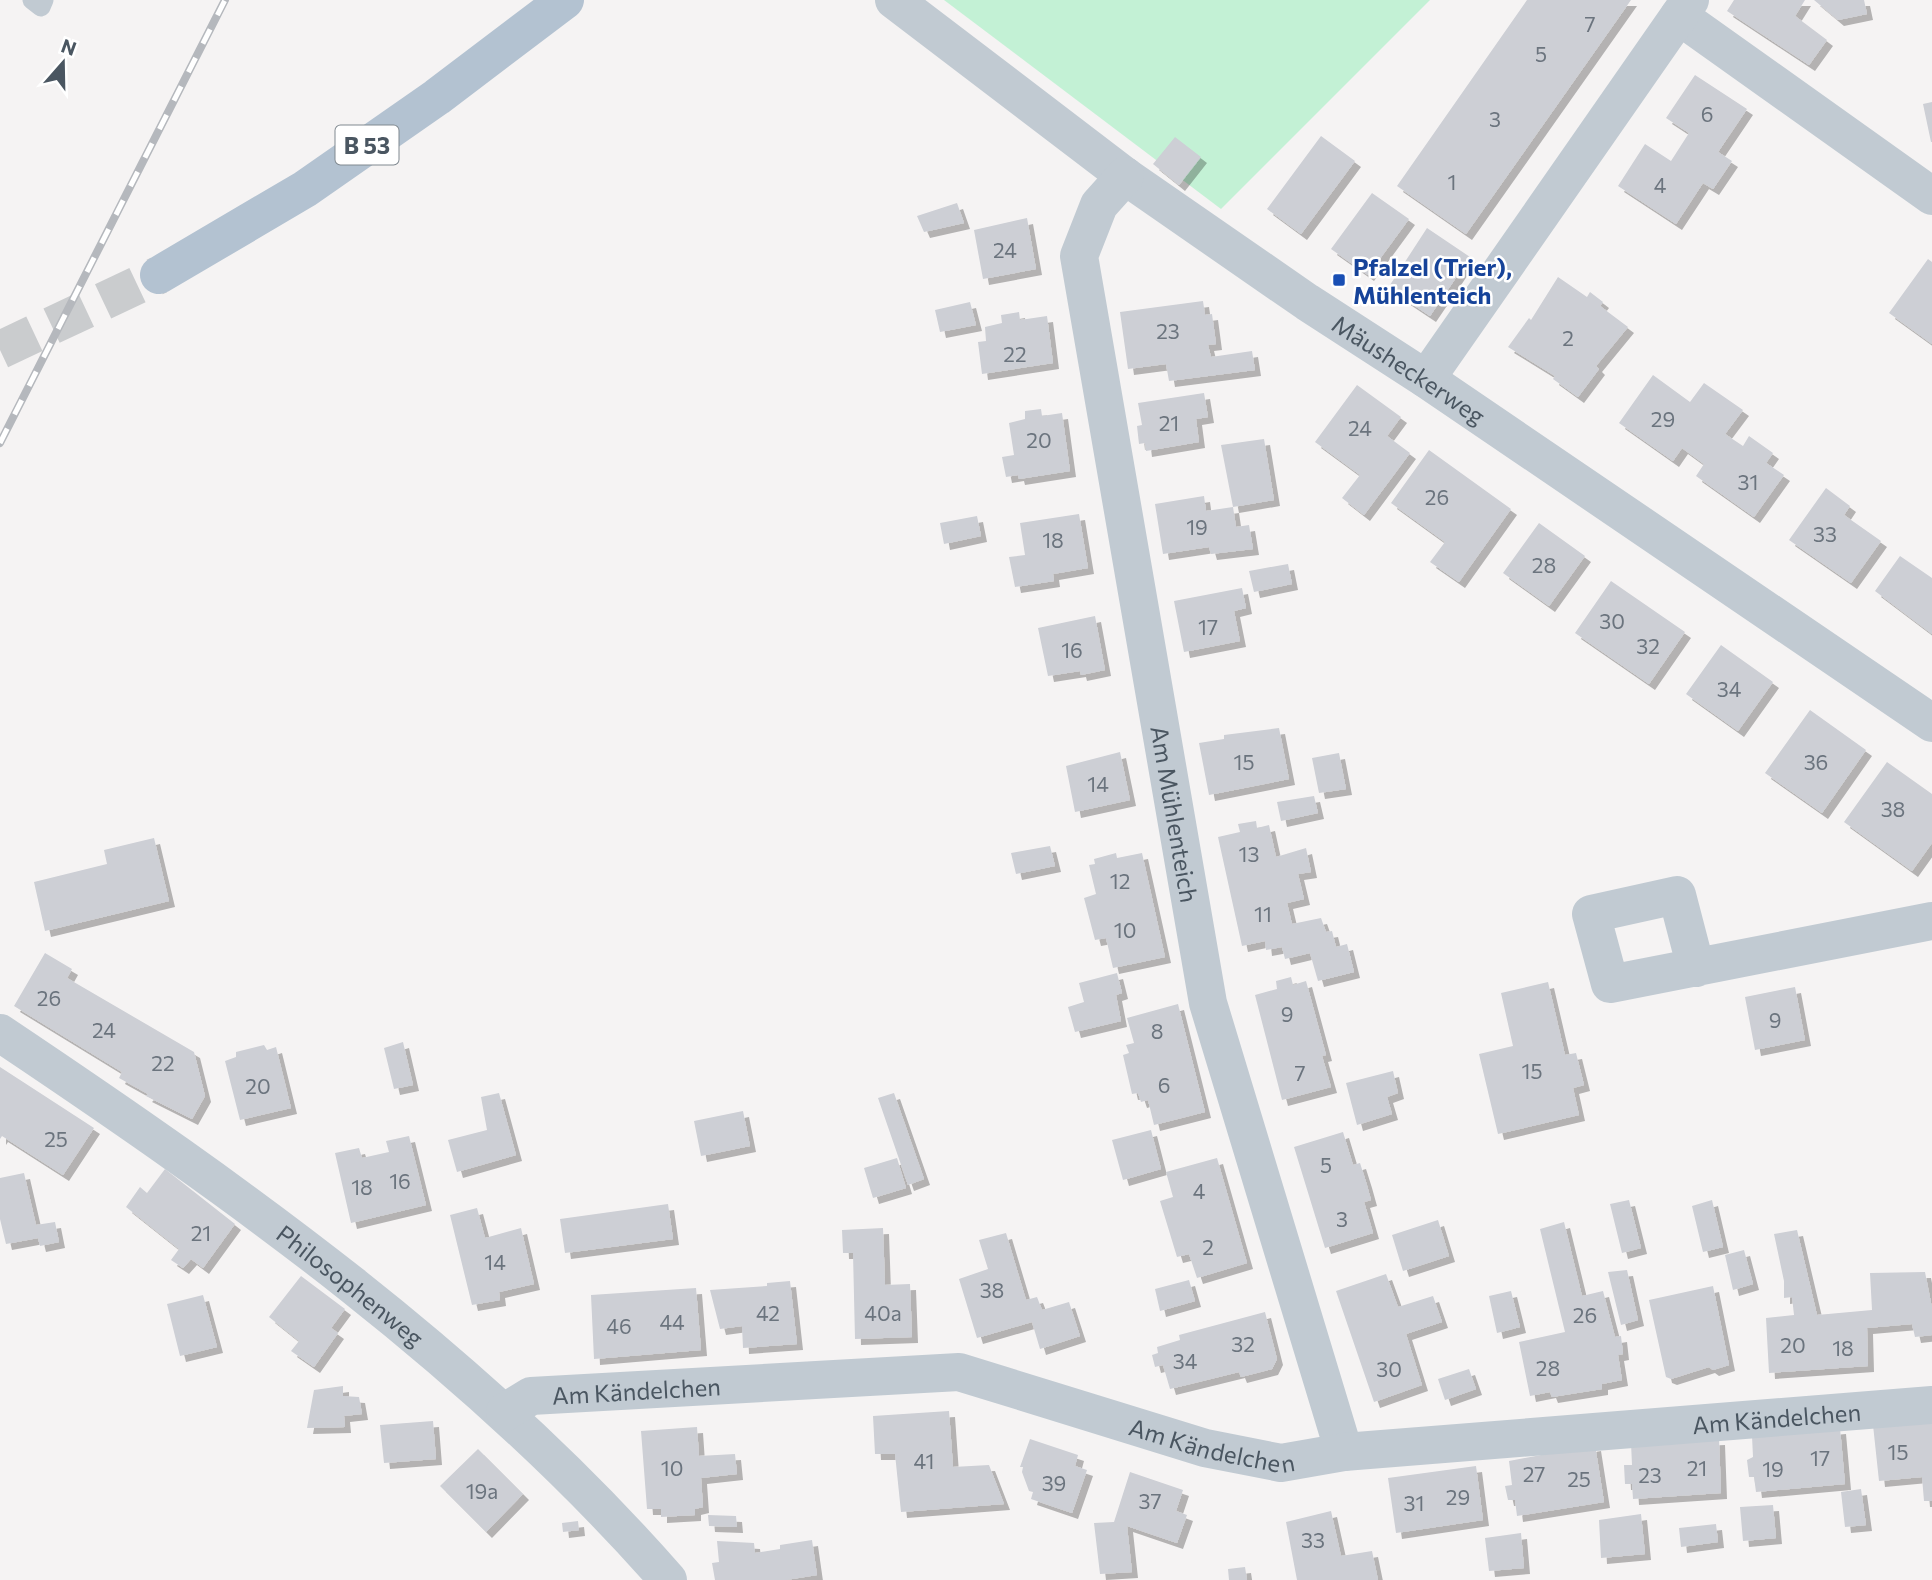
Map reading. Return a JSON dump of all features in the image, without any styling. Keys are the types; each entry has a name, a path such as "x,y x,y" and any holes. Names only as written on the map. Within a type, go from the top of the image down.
{"main road":[{"name":"B 53","path":"159,275 305,189 437,97 565,0"}],"street":[{"name":"Mäusheckerweg","path":"894,0 1125,176 1307,303 1426,379 1932,723"},
{"path":"1426,379 1684,8 1932,196"},
{"name":"Am Mühlenteich","path":"1125,176 1099,205 1089,230 1079,257 1083,284 1208,1003 1344,1452"},
{"path":"1696,968 1932,921"},
{"name":"Philosophenweg","path":"0,1032 127,1118 259,1213 384,1311 505,1412 632,1539 668,1580"},
{"name":"Am Kändelchen","path":"505,1412 531,1396 959,1372 1205,1448 1281,1463 1344,1452 1932,1405"}],"lane":[{"path":"32,0 41,7 44,0"}],"green space":[{"path":"944,0 1430,0 1221,209"}],"building":[{"path":"1527,0 1631,0 1466,234 1397,186"},
{"path":"1734,0 1805,0 1795,16 1827,40 1809,65 1727,11"},
{"path":"1814,0 1864,0 1867,14 1838,20"},
{"path":"1695,75 1747,109 1718,152 1732,161 1713,189 1703,183 1676,224 1618,186 1645,144 1671,161 1689,133 1666,118"},
{"path":"1932,102 1932,142 1931,142 1923,104"},
{"path":"1321,136 1355,161 1301,234 1267,209"},
{"path":"1175,137 1201,157 1179,185 1153,164"},
{"path":"1372,193 1409,219 1368,275 1331,249"},
{"path":"957,203 964,223 924,232 917,216"},
{"path":"1027,218 1036,269 983,279 974,230"},
{"path":"1427,228 1470,257 1430,316 1388,288"},
{"path":"1928,259 1932,262 1932,344 1889,313"},
{"path":"1558,277 1587,297 1590,292 1603,302 1600,306 1628,327 1596,366 1599,369 1578,397 1553,379 1555,376 1508,347 1529,318 1531,320"},
{"path":"1203,301 1205,315 1212,314 1216,344 1208,345 1211,357 1252,351 1255,370 1169,381 1166,364 1128,369 1120,312"},
{"path":"970,302 976,325 940,332 935,310"},
{"path":"1019,312 1020,320 1047,316 1053,363 982,374 978,342 986,341 985,327 1002,323 1001,315"},
{"path":"1653,375 1690,402 1704,383 1743,410 1725,434 1743,446 1749,436 1773,453 1766,463 1784,475 1754,517 1696,476 1704,464 1682,448 1673,461 1619,423"},
{"path":"1357,385 1401,417 1387,436 1410,453 1364,515 1342,498 1360,475 1315,442"},
{"path":"1204,393 1208,417 1196,419 1199,442 1146,451 1145,443 1139,444 1137,426 1142,425 1138,403"},
{"path":"1041,409 1042,416 1062,413 1070,471 1019,479 1018,475 1006,477 1002,457 1014,455 1009,423 1025,419 1025,411"},
{"path":"1264,439 1274,500 1233,507 1221,445"},
{"path":"1429,450 1511,509 1459,582 1430,562 1445,542 1391,503"},
{"path":"1826,488 1850,506 1844,515 1881,541 1851,583 1789,540"},
{"path":"1204,496 1206,511 1233,507 1236,527 1249,525 1253,549 1211,554 1209,547 1163,554 1155,504"},
{"path":"1079,514 1088,568 1053,574 1054,581 1015,587 1009,557 1025,555 1020,523"},
{"path":"977,516 981,536 944,544 940,523"},
{"path":"1539,523 1585,556 1549,606 1503,573"},
{"path":"1900,556 1932,578 1932,634 1875,591"},
{"path":"1288,564 1292,584 1254,592 1249,571"},
{"path":"1611,581 1685,632 1649,684 1575,633"},
{"path":"1242,588 1246,608 1234,611 1240,641 1184,652 1174,601"},
{"path":"1095,616 1105,670 1081,675 1080,671 1048,676 1038,628"},
{"path":"1721,645 1773,682 1738,731 1686,694"},
{"path":"1810,710 1866,750 1822,813 1765,773"},
{"path":"1279,728 1289,779 1209,795 1199,743 1224,739 1224,735"},
{"path":"1120,752 1130,800 1075,812 1066,766"},
{"path":"1339,753 1346,789 1319,793 1312,758"},
{"path":"1887,762 1932,794 1932,843 1912,871 1844,822"},
{"path":"1314,796 1318,813 1281,821 1277,802"},
{"path":"1256,821 1257,828 1269,825 1276,857 1306,848 1311,872 1298,874 1304,899 1287,903 1292,924 1321,918 1326,932 1332,931 1336,947 1347,944 1354,972 1318,981 1310,953 1285,959 1282,947 1266,950 1265,941 1242,946 1218,837 1240,832 1238,824"},
{"path":"154,838 169,901 45,931 34,882 107,864 104,850"},
{"path":"1050,846 1055,866 1016,874 1011,853"},
{"path":"1116,853 1117,858 1142,853 1165,957 1113,968 1106,938 1095,940 1084,898 1096,894 1089,865 1095,864 1094,859"},
{"path":"45,953 72,969 67,978 194,1052 205,1096 192,1119 146,1096 148,1094 119,1078 122,1072 14,1006"},
{"path":"1117,973 1122,993 1116,995 1121,1021 1075,1032 1068,1007 1084,1002 1079,983"},
{"path":"1291,977 1293,985 1306,981 1326,1055 1322,1056 1331,1087 1282,1100 1255,995 1277,989 1276,981"},
{"path":"1548,982 1565,1055 1576,1053 1584,1085 1573,1088 1579,1115 1498,1134 1479,1054 1513,1046 1501,993"},
{"path":"1795,987 1805,1040 1755,1050 1745,997"},
{"path":"1178,1004 1205,1112 1154,1125 1148,1100 1141,1102 1138,1093 1132,1094 1123,1055 1129,1053 1126,1045 1134,1043 1127,1018"},
{"path":"403,1042 413,1085 394,1089 384,1048"},
{"path":"264,1045 267,1050 276,1047 291,1108 240,1120 225,1061 236,1057 236,1052"},
{"path":"0,1067 94,1128 63,1175 2,1136 0,1139"},
{"path":"1393,1071 1398,1093 1387,1097 1392,1114 1357,1125 1346,1083"},
{"path":"499,1093 516,1155 457,1172 448,1140 487,1130 481,1097"},
{"path":"894,1093 924,1179 908,1185 878,1098"},
{"path":"743,1111 750,1146 701,1156 694,1121"},
{"path":"1151,1130 1161,1169 1123,1180 1112,1140"},
{"path":"1343,1132 1353,1165 1360,1163 1366,1182 1371,1200 1364,1202 1373,1233 1325,1248 1294,1147"},
{"path":"409,1136 426,1205 351,1223 335,1153 359,1148 362,1158 389,1152 386,1141"},
{"path":"897,1158 906,1188 873,1198 864,1168"},
{"path":"1217,1158 1247,1263 1197,1278 1189,1254 1177,1257 1160,1201 1173,1197 1166,1172"},
{"path":"165,1169 235,1224 203,1268 191,1259 183,1268 171,1260 179,1249 126,1207 140,1187 147,1193"},
{"path":"24,1173 36,1225 55,1222 59,1242 40,1246 38,1238 6,1244 0,1219 0,1178"},
{"path":"1629,1200 1641,1248 1622,1253 1610,1204"},
{"path":"1712,1200 1723,1247 1703,1252 1692,1206"},
{"path":"668,1204 673,1239 565,1253 560,1219"},
{"path":"477,1208 485,1238 521,1228 534,1284 499,1292 500,1300 472,1305 450,1215"},
{"path":"1438,1220 1449,1256 1403,1271 1392,1235"},
{"path":"1564,1222 1582,1296 1603,1291 1615,1337 1621,1336 1623,1354 1618,1355 1622,1380 1602,1384 1602,1389 1552,1397 1550,1392 1530,1396 1519,1342 1565,1332 1540,1229"},
{"path":"883,1228 885,1285 910,1284 912,1337 855,1339 853,1253 843,1253 842,1230"},
{"path":"1797,1230 1817,1315 1872,1310 1870,1273 1925,1272 1932,1308 1932,1335 1915,1337 1912,1324 1867,1328 1868,1366 1769,1373 1766,1318 1794,1315 1792,1297 1784,1298 1784,1281 1774,1234"},
{"path":"1006,1233 1026,1300 1037,1297 1042,1310 1069,1302 1080,1336 1040,1349 1032,1322 977,1338 959,1279 988,1269 979,1240"},
{"path":"1744,1250 1753,1284 1733,1290 1725,1255"},
{"path":"1627,1270 1638,1320 1621,1325 1608,1272"},
{"path":"1386,1274 1398,1307 1433,1296 1442,1322 1406,1334 1422,1385 1374,1402 1336,1291"},
{"path":"301,1276 345,1309 331,1328 338,1333 314,1367 291,1351 299,1341 269,1317"},
{"path":"1189,1280 1195,1301 1160,1311 1155,1289"},
{"path":"790,1281 797,1344 743,1348 742,1326 720,1329 710,1290 767,1286 767,1283"},
{"path":"1713,1286 1729,1365 1713,1370 1709,1367 1671,1379 1666,1377 1649,1300"},
{"path":"696,1288 701,1350 594,1359 591,1295"},
{"path":"1511,1291 1520,1327 1497,1333 1489,1296"},
{"path":"203,1295 217,1347 180,1356 167,1304"},
{"path":"1265,1312 1277,1359 1272,1369 1241,1377 1239,1372 1170,1389 1163,1365 1155,1367 1152,1355 1158,1353 1157,1347 1180,1340 1179,1335"},
{"path":"1469,1369 1476,1389 1445,1400 1438,1379"},
{"path":"343,1386 343,1396 359,1397 362,1414 344,1416 345,1427 307,1428 314,1390"},
{"path":"949,1411 953,1467 989,1465 1004,1504 901,1512 895,1454 875,1454 873,1416"},
{"path":"433,1421 436,1459 384,1463 380,1425"},
{"path":"1932,1421 1932,1501 1924,1501 1922,1477 1879,1481 1873,1425"},
{"path":"697,1427 699,1456 735,1454 737,1474 701,1478 703,1507 695,1509 695,1515 661,1517 661,1509 647,1509 641,1431"},
{"path":"1840,1428 1845,1484 1756,1492 1754,1477 1749,1477 1747,1460 1753,1457 1752,1436"},
{"path":"1030,1439 1078,1455 1075,1466 1087,1470 1072,1513 1031,1499 1033,1492 1029,1491 1022,1472 1023,1467 1020,1467"},
{"path":"1719,1439 1721,1493 1633,1499 1632,1484 1625,1484 1624,1465 1632,1465 1631,1443"},
{"path":"1595,1445 1604,1502 1517,1516 1515,1500 1508,1500 1505,1486 1512,1485 1509,1461"},
{"path":"478,1449 523,1494 486,1532 440,1486"},
{"path":"1476,1466 1483,1520 1396,1533 1388,1478"},
{"path":"1130,1472 1183,1490 1176,1511 1187,1515 1177,1543 1127,1526 1132,1572 1100,1574 1094,1523 1114,1522"},
{"path":"1861,1489 1866,1525 1845,1527 1841,1492"},
{"path":"1773,1505 1776,1538 1743,1541 1740,1507"},
{"path":"1331,1511 1341,1556 1372,1551 1378,1580 1297,1580 1286,1522"},
{"path":"1641,1514 1645,1554 1601,1558 1599,1520"},
{"path":"708,1515 736,1516 737,1527 709,1526"},
{"path":"578,1521 579,1530 563,1532 562,1523"},
{"path":"1716,1524 1718,1542 1681,1547 1679,1528"},
{"path":"1521,1533 1524,1568 1489,1571 1485,1538"},
{"path":"812,1540 817,1575 786,1580 715,1580 712,1563 719,1562 717,1541 754,1543 755,1553 780,1549 780,1545"},
{"path":"1245,1567 1247,1580 1229,1580 1228,1569"}],"tunnel":[{"path":"0,350 159,275"}],"railway":[{"path":"0,443 225,0"}],"place":[{"name":"Pfalzel (Trier), Mühlenteich","path":"1339,280"}]}
